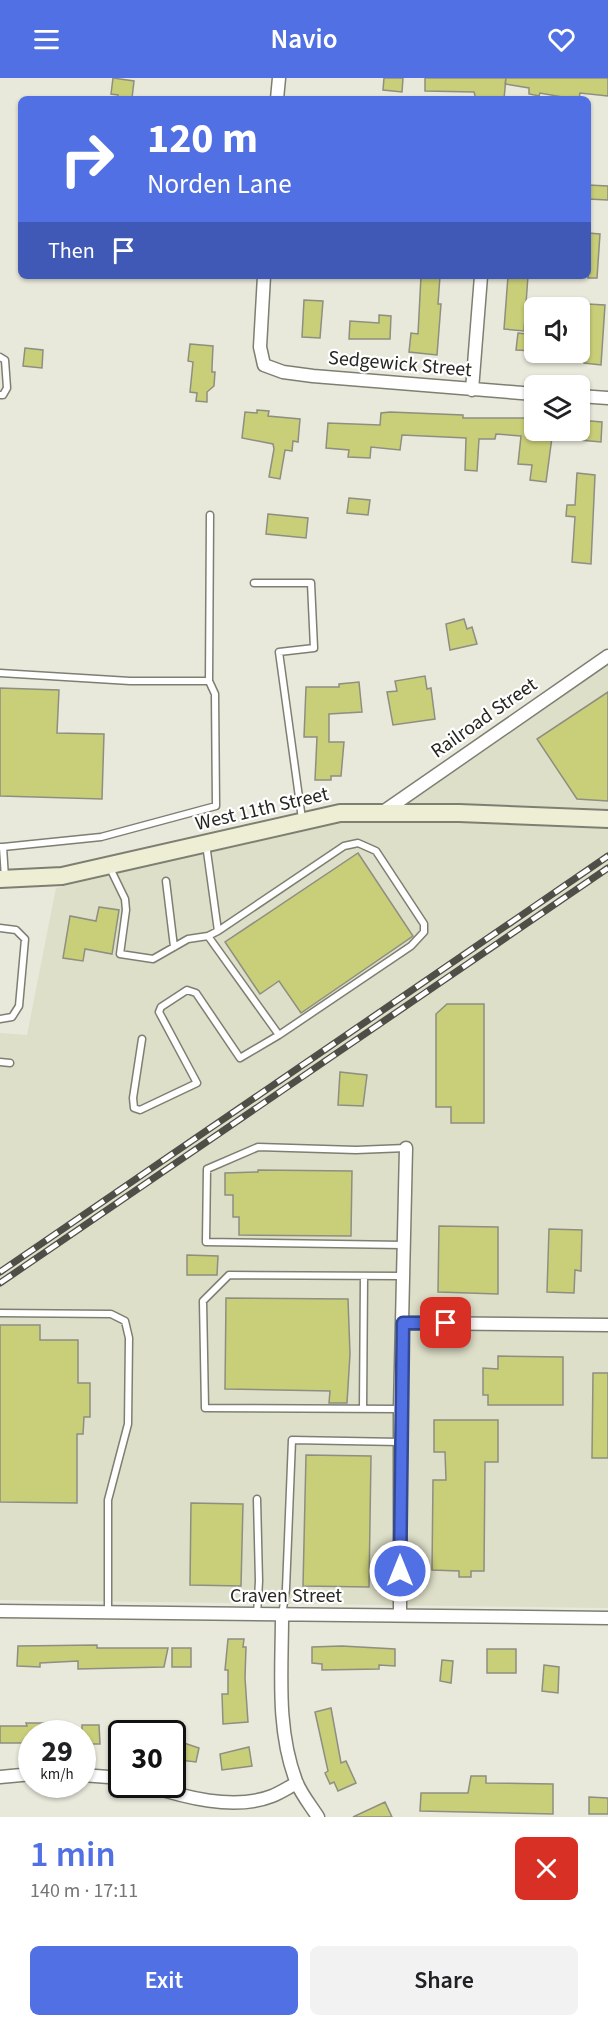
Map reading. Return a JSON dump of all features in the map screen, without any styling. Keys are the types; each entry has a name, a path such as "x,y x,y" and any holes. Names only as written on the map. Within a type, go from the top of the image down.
{"street":[{"path":"277,96 279,78"},
{"name":"Sedgewick Street","path":"264,279 260,347 264,365 283,372 524,393"},
{"path":"472,390 481,279"},
{"path":"590,397 608,398"},
{"name":"Railroad Street","path":"383,812 608,656"},
{"name":"West 11th Street","path":"3,879 62,876 340,813 383,812 608,819"},
{"path":"400,1614 400,1409 406,1148"},
{"path":"403,1323 608,1325"},
{"name":"Craven Street","path":"0,1611 257,1616 400,1614 608,1618"},
{"path":"282,1616 281,1712 286,1744 297,1783 318,1817"},
{"path":"0,1777 18,1775"},
{"path":"186,1795 236,1802 271,1797 297,1783"}],"lane":[{"path":"0,357 5,360 7,388 3,395 0,395"},
{"path":"3,879 2,847 101,837 216,806 215,694 209,681 210,515"},
{"path":"254,583 311,584 314,648 279,652 302,820"},
{"path":"0,673 130,681 209,681"},
{"path":"109,866 125,899 126,910 120,954 153,959 188,939 208,936 344,846 358,843 376,851 424,924 424,932 411,946 279,1035 240,1058 196,993 187,990 161,1007 159,1012 197,1083 140,1110 134,1108 133,1098 142,1039"},
{"path":"206,844 218,931"},
{"path":"166,881 174,947"},
{"path":"0,928 16,930 25,939 19,1006 12,1017 0,1019"},
{"path":"208,936 279,1035"},
{"path":"0,1062 10,1063"},
{"path":"404,1245 206,1242 207,1169 258,1147 356,1150 406,1148"},
{"path":"400,1409 205,1408 203,1300 229,1275 402,1276"},
{"path":"363,1409 364,1276"},
{"path":"0,1313 111,1314 125,1322 129,1338 128,1424 108,1500 108,1613"},
{"path":"282,1616 286,1589 292,1440 400,1442"},
{"path":"257,1498 259,1581 257,1616"}],"shaded area":[{"path":"608,664 608,1608 0,1600 0,1033 27,1035 56,888 333,822 380,819"}],"building":[{"path":"113,78 134,81 132,96 111,94"},
{"path":"384,78 403,78 402,92 383,90"},
{"path":"425,78 506,78 504,96 475,96 474,92 425,91"},
{"path":"506,78 608,78 608,96 580,93 580,96 556,96 540,93 539,96 529,94 529,88 505,84"},
{"path":"591,185 608,186 608,200 591,199"},
{"path":"591,233 600,234 597,278 591,278"},
{"path":"421,279 440,279 438,304 441,304 437,355 409,352 411,333 418,334"},
{"path":"508,279 528,279 526,297 524,297 524,331 504,329"},
{"path":"304,300 323,301 320,338 302,337"},
{"path":"590,304 605,305 601,365 584,363 590,363"},
{"path":"379,315 391,316 390,339 349,339 350,321 379,323"},
{"path":"518,333 524,334 524,350 516,350"},
{"path":"190,344 213,346 214,386 207,392 207,402 196,401 197,393 190,392 193,362 188,361"},
{"path":"25,348 43,350 42,368 23,366"},
{"path":"257,410 269,411 268,416 300,419 298,442 293,441 292,451 285,450 280,479 269,477 273,444 242,438 245,412 257,413"},
{"path":"381,413 463,415 463,418 524,418 524,441 552,441 546,482 530,480 532,465 518,464 521,436 496,434 495,439 479,439 477,471 465,470 466,438 402,435 400,450 371,447 370,458 348,457 349,450 326,448 328,423 380,425"},
{"path":"590,421 602,422 601,442 590,441"},
{"path":"577,473 595,475 591,564 572,562 575,517 566,516 567,505 575,505"},
{"path":"349,498 370,500 368,515 347,513"},
{"path":"268,514 308,518 306,538 266,534"},
{"path":"464,619 467,629 472,627 477,644 450,650 446,624"},
{"path":"425,676 427,689 431,688 435,719 393,725 387,692 397,691 395,681"},
{"path":"359,682 362,712 329,714 329,742 344,742 341,776 331,776 331,780 315,780 317,737 304,737 306,687 339,687 339,684"},
{"path":"0,688 59,690 57,733 104,734 102,799 0,796"},
{"path":"608,692 608,801 577,799 537,739"},
{"path":"358,853 413,936 301,1013 279,981 260,994 225,942"},
{"path":"99,907 119,910 112,954 85,949 83,961 63,958 70,916 96,921"},
{"path":"447,1004 484,1004 484,1123 451,1123 451,1107 436,1107 436,1014"},
{"path":"340,1072 367,1075 363,1106 338,1105"},
{"path":"258,1170 352,1171 351,1236 239,1235 239,1217 233,1217 233,1195 225,1195 225,1173 258,1172"},
{"path":"439,1226 498,1227 498,1294 438,1292"},
{"path":"549,1229 582,1230 581,1271 575,1270 574,1293 547,1292"},
{"path":"187,1255 218,1256 217,1275 187,1275"},
{"path":"226,1298 348,1299 350,1354 347,1403 329,1403 330,1391 225,1389"},
{"path":"0,1325 40,1325 40,1340 78,1340 78,1383 90,1383 90,1417 84,1417 83,1434 77,1434 77,1503 0,1502"},
{"path":"498,1356 563,1357 563,1405 488,1405 488,1395 483,1395 483,1368 498,1369"},
{"path":"593,1373 608,1373 608,1458 592,1458"},
{"path":"434,1420 498,1420 498,1462 485,1462 484,1571 471,1571 471,1577 459,1577 459,1571 432,1570 433,1480 446,1480 445,1452 434,1452"},
{"path":"306,1455 371,1456 369,1587 303,1586"},
{"path":"191,1503 243,1504 241,1586 190,1585"},
{"path":"228,1639 244,1639 243,1647 246,1647 245,1678 248,1722 223,1724 222,1694 228,1694 228,1670 225,1670"},
{"path":"97,1645 97,1648 168,1648 164,1667 78,1669 78,1661 40,1663 40,1667 17,1666 18,1646"},
{"path":"312,1647 395,1649 395,1666 379,1665 379,1669 322,1670 322,1664 312,1663"},
{"path":"172,1648 191,1648 191,1667 172,1667"},
{"path":"487,1649 516,1649 516,1673 487,1673"},
{"path":"442,1660 453,1661 451,1683 440,1681"},
{"path":"544,1665 559,1667 558,1693 542,1691"},
{"path":"331,1708 341,1763 346,1761 356,1783 338,1791 334,1782 330,1784 325,1773 328,1771 315,1712"},
{"path":"96,1725 99,1725 100,1744 96,1744"},
{"path":"0,1726 18,1726 18,1743 0,1743"},
{"path":"186,1744 199,1748 196,1762 186,1761"},
{"path":"249,1747 252,1766 222,1770 220,1754"},
{"path":"471,1776 486,1776 486,1783 553,1784 553,1814 420,1811 421,1793 468,1793"},
{"path":"589,1797 608,1798 608,1814 589,1814"},
{"path":"385,1802 392,1817 353,1817"}],"railway":[{"path":"0,1272 608,856"},
{"path":"0,1283 608,868"}],"route":[{"path":"400,1571 400,1409 403,1323 446,1323"}]}
